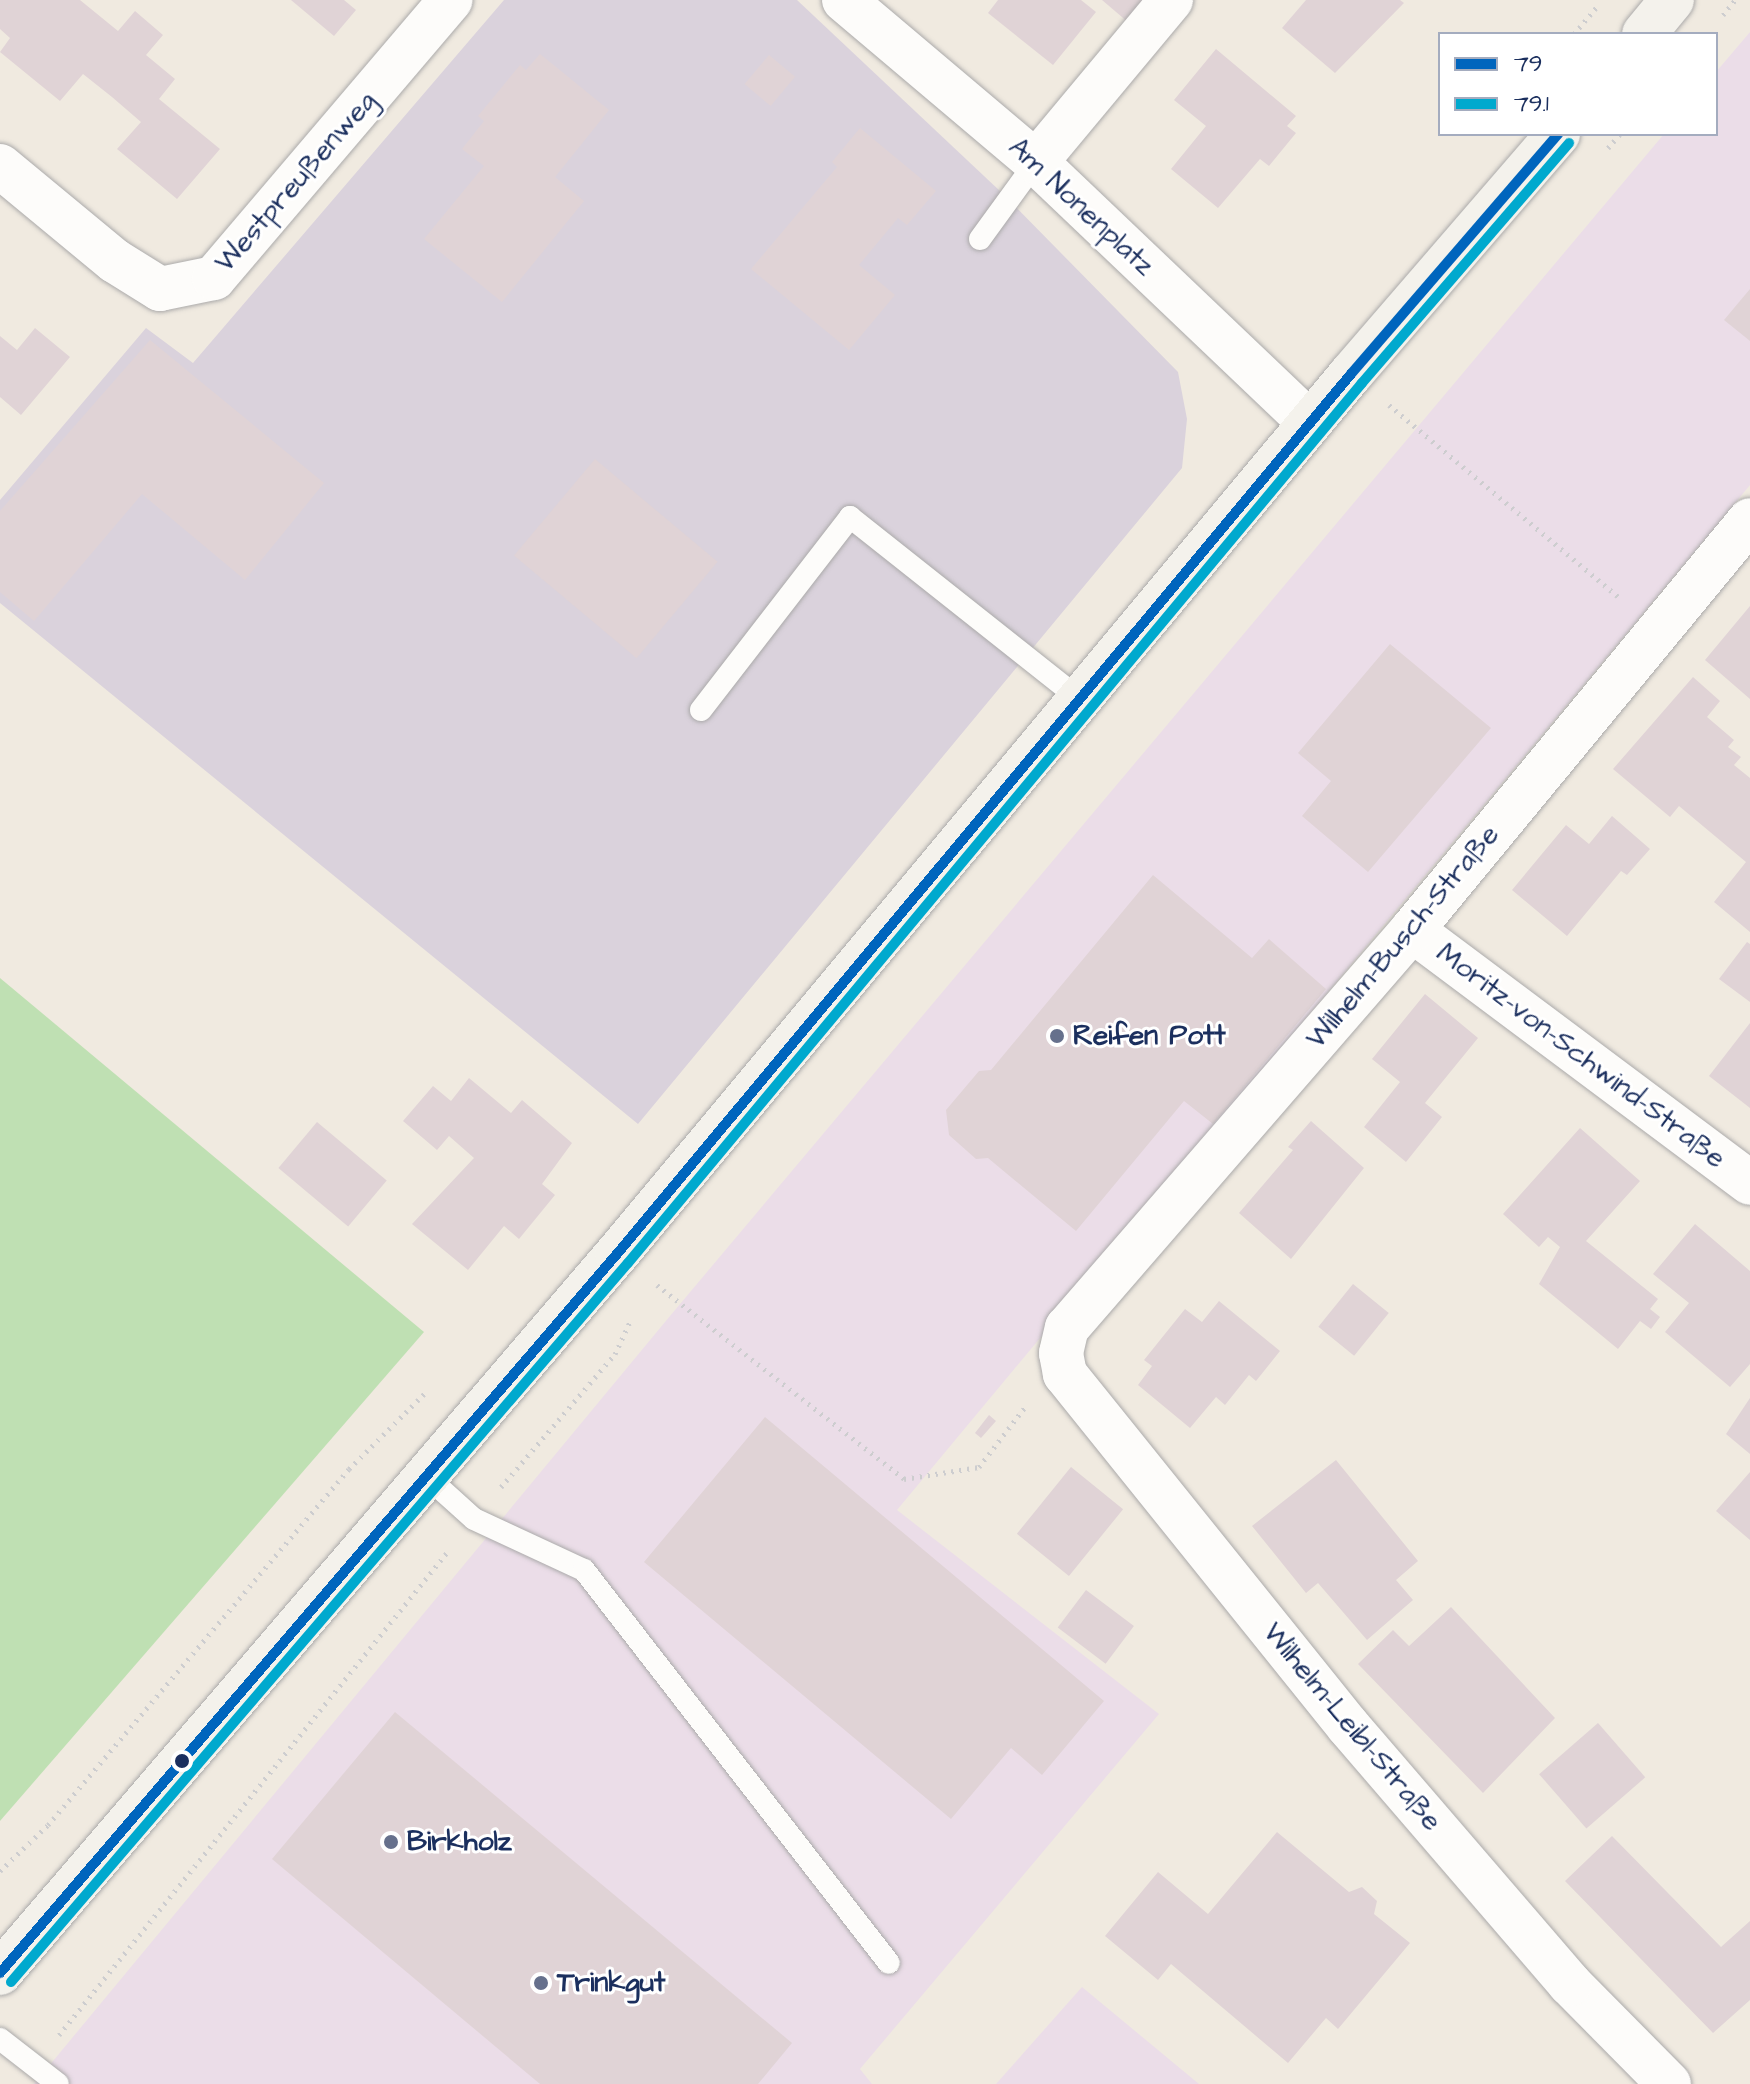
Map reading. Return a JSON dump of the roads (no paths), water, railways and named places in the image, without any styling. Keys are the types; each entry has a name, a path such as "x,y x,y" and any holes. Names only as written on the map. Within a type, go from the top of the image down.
{"main road":[{"path":"1646,32 1672,0"},
{"path":"0,1973 424,1474 617,1254 1351,374 1556,136"}],"street":[{"name":"Westpreußenweg","path":"0,166 115,261 160,289 214,278 451,0"},
{"name":"Am Nonenplatz","path":"844,0 1036,162 1310,423"},
{"path":"1036,162 1171,0"},
{"name":"Wilhelm-Busch-Straße","path":"1063,1364 1067,1328 1412,930 1750,520"},
{"name":"Moritz-von-Schwind-Straße","path":"1412,930 1750,1183"},
{"name":"Wilhelm-Leibl-Straße","path":"1063,1364 1348,1726 1570,1984 1669,2084"}],"lane":[{"path":"980,239 1036,162"},
{"path":"701,710 850,517 1080,699"},
{"path":"424,1474 474,1519 584,1570 889,1963"},
{"path":"0,2039 58,2084"}],"place":[{"name":"Reifen Pott","path":"1057,1036"},
{"name":"Birkholz","path":"391,1842"},
{"name":"Trinkgut","path":"541,1983"}]}
